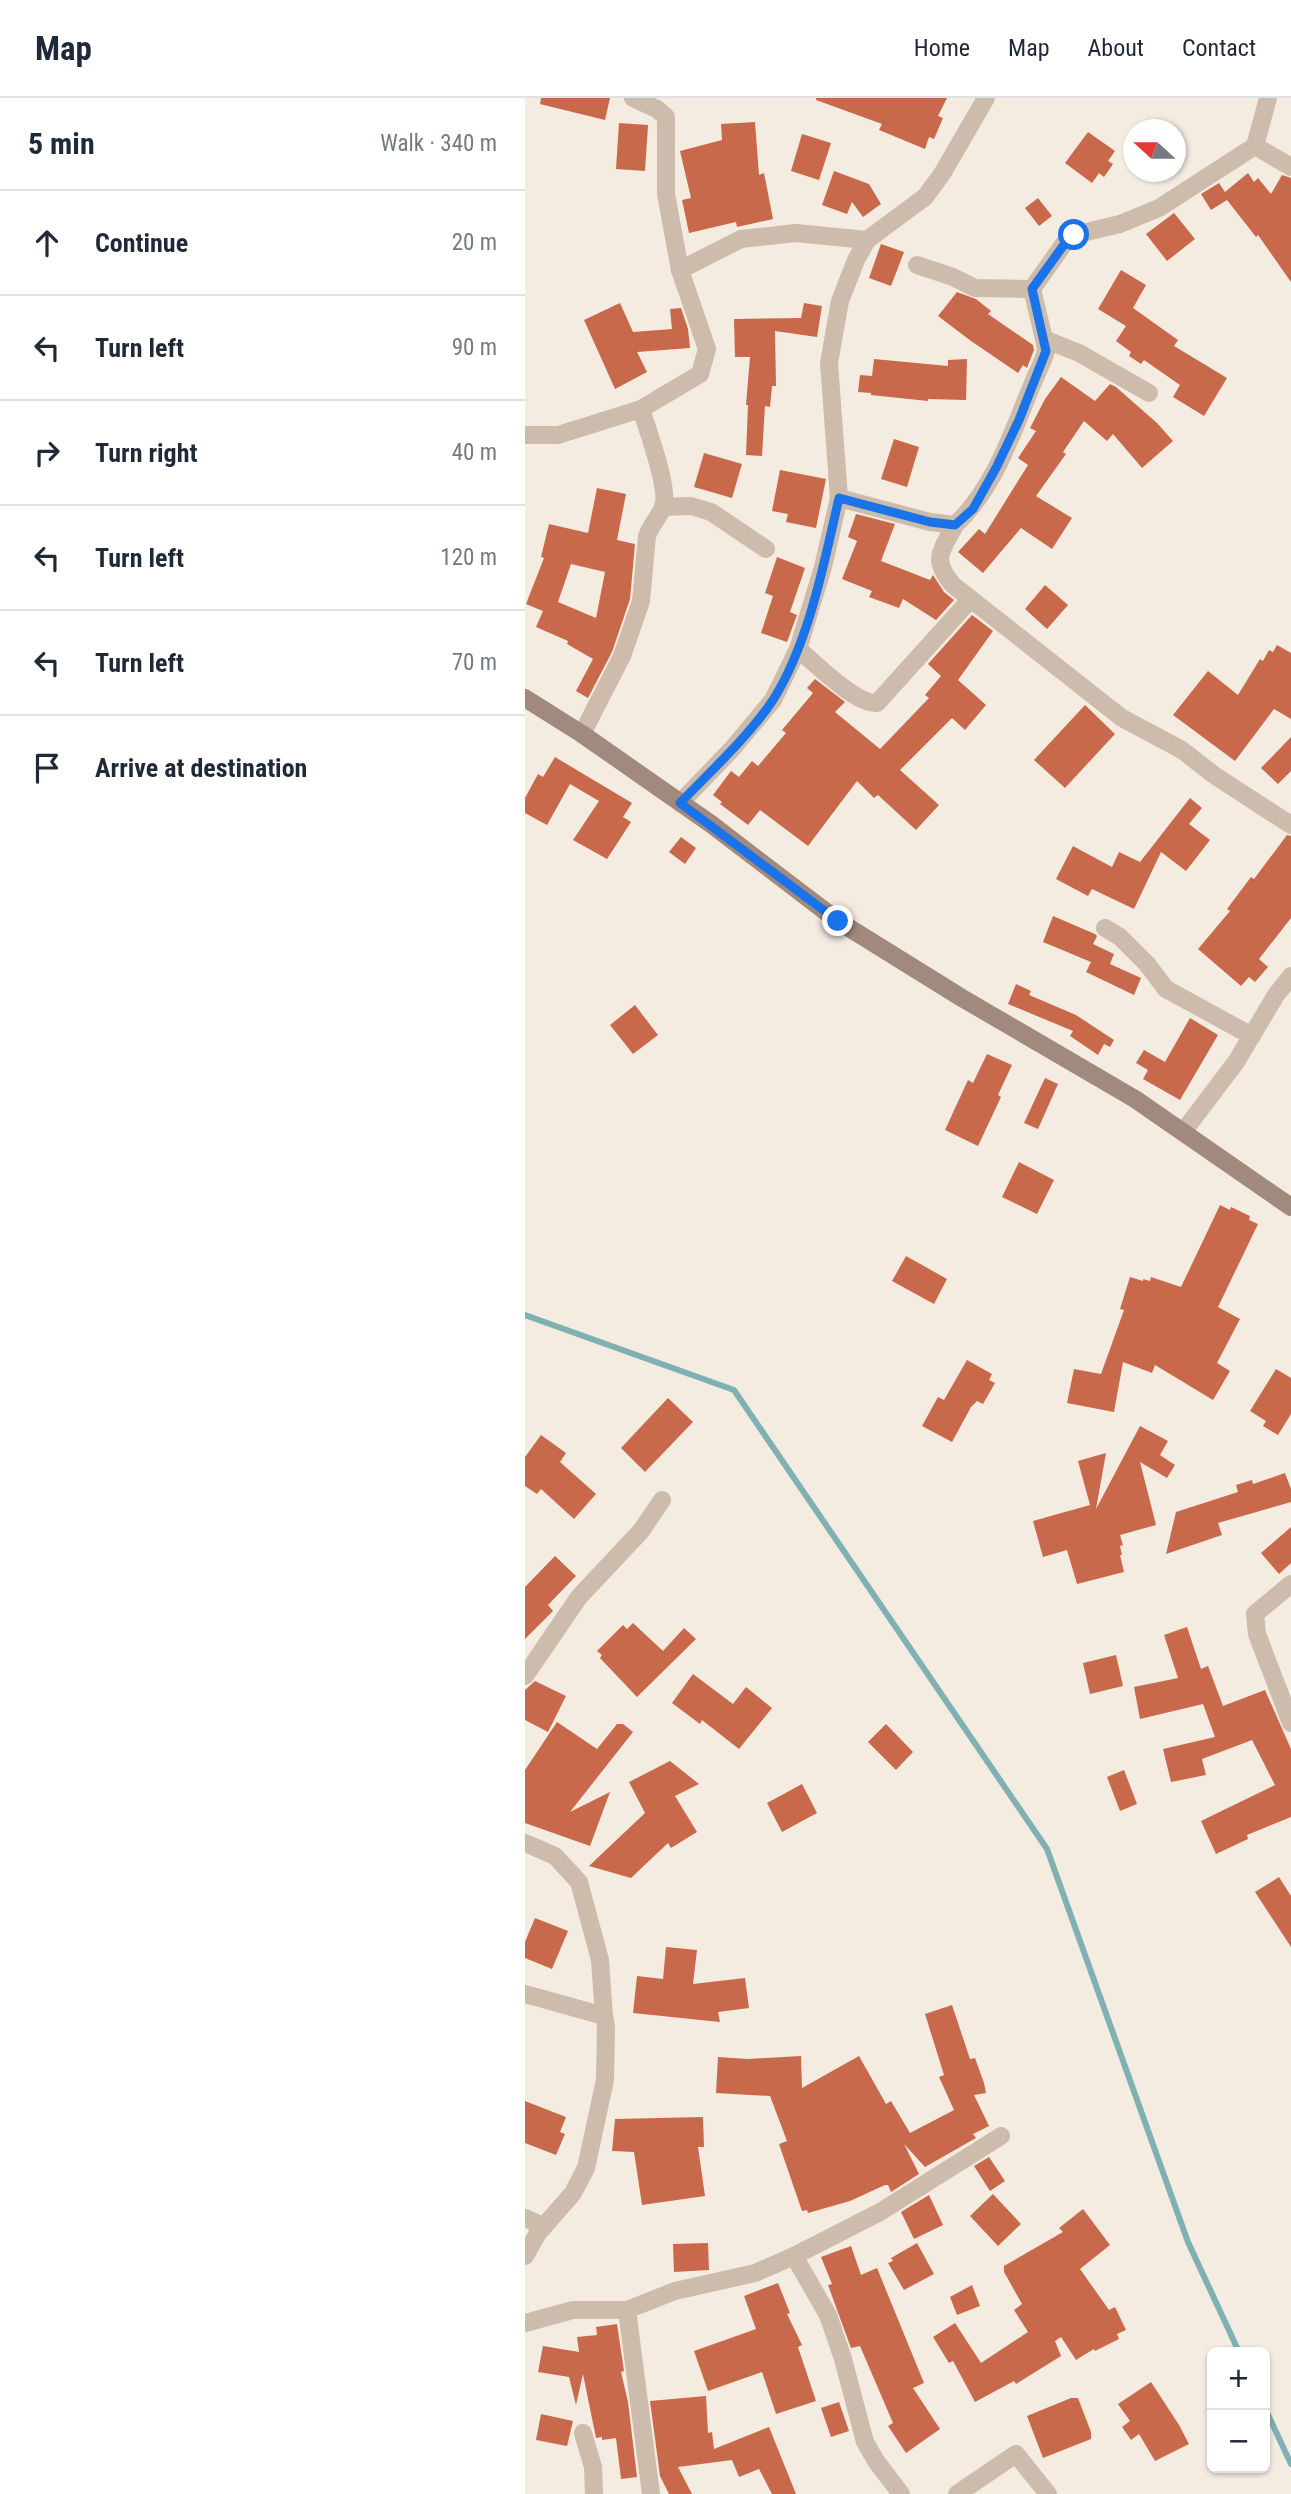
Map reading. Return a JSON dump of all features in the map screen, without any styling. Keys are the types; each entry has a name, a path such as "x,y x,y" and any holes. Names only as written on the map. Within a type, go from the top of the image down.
{"street":[{"path":"525,435 558,435 641,409 700,374 704,363 707,349 680,270 666,194 666,117 657,109 633,98"},
{"path":"680,803 732,749 773,700 798,649 823,567 839,498 829,363 840,301 867,240 925,197 942,174 986,98"},
{"path":"1268,98 1255,146 1159,208 1120,224 1074,235 1032,289 1046,351 1043,360 1002,456 973,509 955,525 939,555 941,570 953,585 1122,718 1182,750 1214,775 1291,825"},
{"path":"1255,146 1291,167"},
{"path":"680,270 741,239 796,233 867,240"},
{"path":"917,265 953,277 975,288 1032,289"},
{"path":"1044,339 1079,353 1149,393"},
{"path":"582,734 622,656 641,601 650,526 663,507 665,495 661,477 641,409"},
{"path":"839,498 930,522 955,525"},
{"path":"663,507 691,506 711,512 766,549"},
{"path":"798,649 857,696 871,703 877,702 970,600"},
{"path":"525,698 582,734 680,803 838,921 962,998 1135,1099 1291,1207"},
{"path":"1105,928 1120,937 1147,964 1166,989 1252,1036"},
{"path":"1183,1132 1236,1062 1291,976"},
{"path":"525,1676 579,1597 641,1531 662,1500"},
{"path":"1291,1584 1255,1614 1257,1634 1291,1723"},
{"path":"525,1843 555,1856 579,1882 600,1960 606,2026 605,2080 586,2168 573,2193 543,2226 525,2256"},
{"path":"525,1994 604,2016"},
{"path":"525,2323 573,2310 627,2310 675,2291 755,2273 880,2212 1001,2136"},
{"path":"525,2218 543,2226"},
{"path":"794,2256 828,2315 865,2442 901,2494"},
{"path":"627,2310 651,2494"},
{"path":"583,2433 593,2467 594,2494"},
{"path":"957,2494 1016,2454 1048,2494"}],"building":[{"path":"541,98 610,98 605,120 540,104"},
{"path":"816,98 947,98 938,116 943,118 934,139 929,137 925,149 879,130 882,124"},
{"path":"755,122 759,175 764,173 773,219 737,227 736,222 689,233 682,200 691,198 680,151 722,140 721,124"},
{"path":"619,123 648,125 645,171 616,169"},
{"path":"1088,132 1115,151 1108,161 1113,164 1104,177 1099,173 1092,183 1065,163"},
{"path":"802,134 831,143 819,180 791,171"},
{"path":"834,171 869,184 881,204 863,217 852,202 847,214 822,205"},
{"path":"1248,173 1254,182 1258,178 1271,194 1282,175 1291,178 1291,282 1258,235 1256,237 1227,200 1211,210 1201,194 1219,183 1225,192"},
{"path":"1038,198 1052,216 1039,226 1025,208"},
{"path":"1174,213 1195,239 1167,261 1146,234"},
{"path":"881,244 904,252 891,286 869,278"},
{"path":"1121,270 1146,285 1133,308 1178,340 1174,346 1227,378 1204,416 1173,397 1180,385 1144,360 1141,364 1129,356 1131,352 1116,341 1126,326 1098,309"},
{"path":"957,292 976,299 991,311 988,314 1033,345 1034,350 1027,368 1023,365 1018,373 938,316"},
{"path":"620,303 633,332 672,329 670,309 681,308 688,329 690,348 637,352 647,372 615,389 584,320"},
{"path":"804,303 822,306 817,337 775,331 776,386 772,386 770,407 765,406 762,456 746,455 750,357 735,357 734,319 801,318"},
{"path":"874,359 948,366 948,360 967,359 966,400 928,401 858,392 860,375 872,376"},
{"path":"1061,377 1095,401 1110,384 1116,387 1173,441 1142,468 1113,434 1107,441 1084,421 1063,452 1066,454 1036,496 1072,518 1052,549 1021,528 983,573 958,552 979,529 985,534 1028,465 1018,458 1036,431 1030,428 1045,399"},
{"path":"894,439 919,447 907,487 881,479"},
{"path":"704,453 742,464 732,498 694,487"},
{"path":"780,470 826,479 816,528 786,522 788,514 772,511"},
{"path":"597,488 626,494 617,540 635,544 630,599 612,652 588,698 576,691 593,659 567,644 568,641 536,627 543,611 526,604 544,558 541,557 549,524 588,533","holes":["571,564 605,572 596,618 558,602"]},
{"path":"856,514 895,524 881,561 930,580 933,575 944,592 954,600 936,620 903,599 899,608 869,597 872,591 842,579 857,541 848,537"},
{"path":"777,557 805,568 790,612 797,615 787,642 761,633 773,596 765,593"},
{"path":"1045,585 1068,605 1047,629 1025,609"},
{"path":"972,615 993,631 958,680 986,705 965,730 952,718 900,770 939,805 916,830 878,795 874,798 857,781 808,846 760,810 748,825 720,804 722,802 713,795 731,771 739,777 752,761 758,766 786,733 782,730 813,693 807,688 815,679 845,702 835,712 880,749 929,698 925,695 941,676 928,664"},
{"path":"1277,645 1291,653 1291,719 1274,709 1235,761 1173,715 1208,671 1238,695 1260,659 1263,661 1269,650 1273,652"},
{"path":"1085,705 1115,734 1065,788 1034,760"},
{"path":"1291,737 1291,771 1278,784 1261,768"},
{"path":"555,757 632,803 623,817 631,822 607,859 573,840 599,801 570,784 547,825 525,813 525,798 538,774 543,777"},
{"path":"1190,798 1202,808 1189,824 1210,840 1186,871 1161,852 1134,909 1092,889 1088,896 1056,879 1073,846 1112,867 1119,852 1140,862"},
{"path":"1287,835 1291,836 1291,918 1259,959 1268,967 1255,982 1249,977 1241,986 1198,949 1230,911 1227,909 1251,877 1254,879"},
{"path":"681,837 696,848 685,864 669,852"},
{"path":"1053,916 1095,934 1097,936 1093,944 1114,954 1110,964 1141,978 1134,995 1086,972 1091,962 1043,942"},
{"path":"1016,984 1031,991 1029,995 1076,1015 1114,1040 1110,1047 1104,1044 1098,1055 1070,1036 1073,1031 1008,1004"},
{"path":"635,1005 658,1035 633,1054 610,1025"},
{"path":"1190,1018 1218,1035 1180,1100 1143,1079 1148,1070 1136,1063 1144,1050 1165,1062"},
{"path":"987,1054 1012,1065 998,1095 1001,1097 978,1146 945,1130 968,1080 973,1083"},
{"path":"1045,1078 1058,1084 1038,1129 1024,1123"},
{"path":"1019,1162 1054,1180 1037,1214 1002,1197"},
{"path":"1220,1205 1250,1216 1249,1220 1258,1224 1218,1307 1240,1319 1217,1363 1230,1371 1213,1400 1155,1365 1152,1373 1123,1362 1114,1412 1067,1403 1074,1369 1101,1374 1124,1310 1120,1309 1130,1277 1150,1281 1151,1277 1181,1287"},
{"path":"906,1256 947,1279 934,1304 892,1281"},
{"path":"967,1360 992,1374 989,1380 995,1383 983,1404 977,1401 971,1407 952,1442 922,1426 938,1397 944,1400"},
{"path":"1276,1369 1291,1378 1291,1414 1278,1435 1263,1426 1266,1421 1250,1411"},
{"path":"668,1398 693,1422 645,1472 621,1448"},
{"path":"1140,1426 1168,1441 1160,1455 1175,1465 1167,1478 1140,1462 1156,1525 1120,1535 1123,1545 1120,1546 1120,1555 1124,1572 1077,1584 1067,1550 1043,1557 1033,1521 1090,1505 1078,1461 1106,1453 1096,1509"},
{"path":"541,1435 566,1453 560,1462 596,1494 574,1519 541,1489 537,1494 525,1486 525,1457"},
{"path":"1285,1473 1291,1489 1291,1502 1218,1523 1222,1535 1166,1554 1176,1512 1238,1492 1236,1485 1252,1480 1253,1484"},
{"path":"1291,1527 1291,1563 1279,1574 1261,1553"},
{"path":"555,1556 576,1576 548,1605 553,1611 525,1639 525,1587"},
{"path":"633,1623 663,1651 684,1628 696,1639 637,1697 600,1658 602,1655 597,1651 623,1625 627,1629"},
{"path":"1187,1627 1201,1669 1208,1666 1223,1706 1265,1690 1291,1749 1291,1817 1247,1835 1248,1839 1216,1854 1201,1821 1275,1785 1252,1740 1202,1759 1206,1775 1171,1782 1163,1749 1215,1737 1203,1704 1140,1719 1134,1687 1178,1678 1164,1635"},
{"path":"1116,1655 1123,1686 1090,1694 1083,1663"},
{"path":"693,1674 733,1704 746,1687 772,1708 739,1749 702,1720 700,1724 672,1703"},
{"path":"535,1681 566,1696 548,1732 525,1720 525,1690"},
{"path":"557,1722 597,1749 617,1724 623,1724 633,1732 570,1812 610,1792 590,1846 525,1823 525,1770"},
{"path":"886,1724 913,1752 896,1770 868,1742"},
{"path":"670,1761 699,1784 675,1796 697,1832 671,1848 668,1843 631,1878 589,1866 645,1813 629,1782"},
{"path":"1124,1770 1137,1804 1120,1811 1107,1777"},
{"path":"802,1784 817,1813 782,1832 767,1803"},
{"path":"1279,1877 1291,1896 1291,1947 1255,1892"},
{"path":"535,1918 568,1931 552,1969 525,1958 525,1942"},
{"path":"666,1947 697,1950 693,1984 745,1978 749,2008 718,2012 720,2022 633,2013 637,1976 663,1979"},
{"path":"952,2005 970,2059 975,2058 984,2083 986,2093 974,2095 989,2126 973,2134 976,2138 925,2167 904,2144 919,2174 891,2192 888,2185 885,2185 850,2201 808,2213 807,2210 802,2211 779,2144 787,2141 770,2096 716,2093 718,2057 748,2059 801,2056 802,2088 859,2056 886,2104 891,2101 910,2133 954,2110 939,2077 944,2075 925,2014"},
{"path":"525,2101 566,2117 560,2132 565,2134 556,2155 525,2143"},
{"path":"703,2117 704,2147 698,2147 705,2196 642,2205 634,2152 612,2151 615,2119"},
{"path":"989,2157 1005,2181 990,2191 974,2166"},
{"path":"993,2194 1021,2224 998,2246 970,2216"},
{"path":"929,2195 943,2225 914,2239 901,2212"},
{"path":"1083,2209 1110,2245 1080,2269 1109,2310 1115,2307 1126,2330 1117,2334 1119,2339 1076,2360 1061,2337 1055,2341 1061,2356 1016,2384 1014,2381 975,2402 953,2361 949,2363 933,2337 955,2323 981,2363 1028,2332 1014,2310 1022,2304 1004,2272 1004,2266 1063,2232 1059,2228"},
{"path":"708,2243 709,2270 674,2272 673,2244"},
{"path":"917,2243 934,2274 904,2290 888,2263 893,2261 891,2258"},
{"path":"851,2246 861,2275 877,2268 924,2383 913,2388 940,2429 906,2453 888,2426 893,2423 860,2346 851,2348 828,2285 832,2284 821,2257"},
{"path":"778,2283 790,2313 787,2314 802,2345 798,2347 816,2401 776,2414 762,2372 708,2391 694,2351 756,2329 744,2296"},
{"path":"972,2285 980,2306 957,2315 950,2297"},
{"path":"617,2324 624,2371 621,2372 628,2402 637,2477 621,2479 616,2438 596,2438 583,2374 576,2405 569,2377 538,2372 543,2346 579,2352 577,2337 597,2335 596,2327"},
{"path":"1151,2382 1189,2444 1155,2461 1139,2434 1131,2440 1122,2427 1130,2421 1118,2404"},
{"path":"706,2396 708,2433 712,2432 714,2449 769,2427 796,2494 772,2494 759,2469 739,2477 732,2460 678,2467 692,2494 669,2494 660,2476 650,2401"},
{"path":"1071,2398 1078,2398 1091,2432 1091,2439 1043,2458 1027,2416"},
{"path":"839,2402 849,2431 831,2437 821,2408"},
{"path":"541,2414 573,2421 567,2446 536,2440"}],"waterway":[{"path":"525,1315 734,1390 1047,1849 1188,2242 1237,2347"},
{"path":"1266,2410 1291,2464"}],"route":[{"path":"838,921 680,803 732,749 773,700 798,649 823,567 839,498 930,522 955,525 973,509 1019,420 1046,351 1032,289 1074,235"}]}
